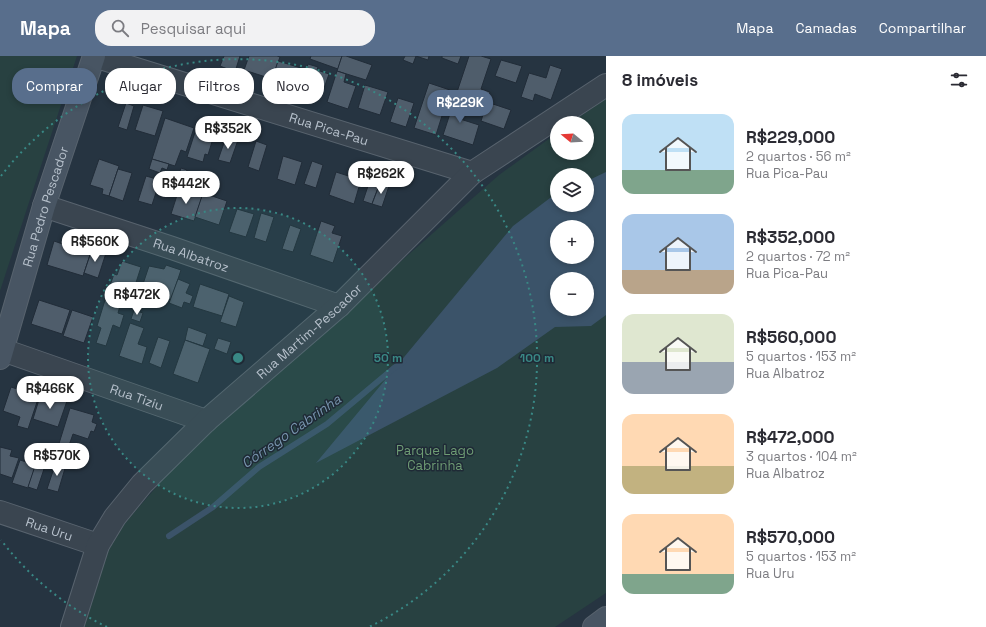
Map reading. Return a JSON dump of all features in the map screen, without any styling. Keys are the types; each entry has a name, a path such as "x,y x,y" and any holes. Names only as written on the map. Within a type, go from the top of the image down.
{"street":[{"name":"Rua Pica-Pau","path":"94,56 472,173"},
{"name":"Rua Pedro Pescador","path":"1,352 44,206 94,56"},
{"name":"Rua Martim-Pescador","path":"72,627 98,545 115,517 142,484 206,421 339,306 472,173 606,85"},
{"name":"Rua Albatroz","path":"44,206 172,248 339,306"},
{"name":"Rua Tiziu","path":"1,352 206,421"},
{"name":"Rua Uru","path":"0,512 98,545"},
{"path":"594,627 606,618"}],"green space":[{"path":"0,56 77,56 73,68 12,68 12,104 61,104 0,291"},
{"name":"Parque Lago Cabrinha","path":"606,98 606,593 555,627 77,627 105,546 213,422 349,307 499,175 550,138 550,160 594,160 594,116 581,116"}],"water":[{"path":"606,172 606,315 591,326 555,327 497,368 316,463 513,226 550,198 550,212 594,212 594,178"}],"building":[{"path":"224,56 240,56 236,68 225,68 220,66"},
{"path":"249,56 280,57 276,68 262,68 262,76 254,73 254,68 245,68"},
{"path":"311,56 342,56 338,69 310,59"},
{"path":"342,56 372,65 366,80 337,71"},
{"path":"405,56 416,56 413,64 403,60"},
{"path":"416,56 429,56 428,60"},
{"path":"442,56 461,56 458,64 442,58"},
{"path":"469,56 481,56 491,59 481,89 490,92 487,102 457,92"},
{"path":"501,60 522,66 516,83 495,76"},
{"path":"278,61 301,68 276,68"},
{"path":"308,64 318,67 318,68 307,68"},
{"path":"550,65 562,69 551,100 535,94 533,101 521,97 529,73 546,78"},
{"path":"337,71 346,74 344,82 356,86 348,109 327,102"},
{"path":"324,72 329,74 324,88"},
{"path":"429,83 450,90 436,135 414,128"},
{"path":"365,85 388,92 380,115 358,108"},
{"path":"457,92 465,95 457,118 479,125 473,145 443,135"},
{"path":"398,98 414,103 406,127 390,122"},
{"path":"487,102 511,110 504,129 481,121"},
{"path":"126,104 134,106 127,130 118,127"},
{"path":"143,105 163,111 155,136 135,130"},
{"path":"165,118 194,128 186,152 181,150 175,166 152,159"},
{"path":"197,126 215,132 208,155 205,154 203,162 187,157"},
{"path":"226,137 238,140 230,163 218,160"},
{"path":"256,141 267,145 259,171 248,167"},
{"path":"283,156 302,162 295,185 277,179"},
{"path":"99,159 119,166 109,196 102,194 103,189 90,185"},
{"path":"152,159 169,164 167,170 162,168 160,173 149,169"},
{"path":"312,161 323,165 316,188 304,184"},
{"path":"181,168 187,170 184,179 178,177"},
{"path":"118,169 132,173 123,201 109,196"},
{"path":"336,172 361,180 354,204 329,195"},
{"path":"146,176 160,180 152,205 138,201"},
{"path":"370,180 380,183 372,204 363,201"},
{"path":"380,183 389,186 382,207 372,204"},
{"path":"179,189 202,197 194,221 171,214"},
{"path":"203,193 227,201 219,225 195,217"},
{"path":"237,209 254,214 246,237 229,232"},
{"path":"261,213 274,217 266,242 254,238"},
{"path":"321,221 335,226 332,233 342,236 333,263 310,255"},
{"path":"290,225 301,229 293,252 282,249"},
{"path":"54,241 77,249 79,244 92,249 83,276 47,265"},
{"path":"92,249 106,253 98,278 84,273"},
{"path":"122,261 141,267 133,292 122,288 117,304 105,300 114,274 117,275"},
{"path":"166,265 181,270 171,300 141,290 149,266 164,269"},
{"path":"178,279 190,284 186,293 193,296 190,304 184,302 182,308 169,303"},
{"path":"200,284 229,294 222,316 193,307"},
{"path":"229,296 244,302 236,327 220,322"},
{"path":"39,300 70,310 62,334 31,324"},
{"path":"105,300 120,306 118,313 124,315 120,328 113,325 106,346 96,343 101,328 97,326"},
{"path":"72,310 93,317 84,343 63,336"},
{"path":"134,310 143,313 140,322 131,319"},
{"path":"130,323 144,328 138,344 147,347 142,364 119,356"},
{"path":"188,327 207,334 203,346 185,340"},
{"path":"158,337 170,341 161,368 149,363"},
{"path":"218,338 231,342 227,354 214,349"},
{"path":"185,340 210,349 198,383 173,374"},
{"path":"11,387 39,396 28,429 17,426 20,417 3,411"},
{"path":"41,393 67,401 58,427 33,419"},
{"path":"70,408 94,415 92,422 97,424 94,432 91,431 88,439 73,434 66,454 57,450"},
{"path":"0,447 12,450 10,456 19,458 12,478 0,474"},
{"path":"20,460 36,465 28,488 12,483"},
{"path":"56,462 66,465 58,492 47,489"},
{"path":"35,466 44,469 37,490 28,487"}],"waterway":[{"name":"Córrego Cabrinha","path":"169,536 213,507 259,467 327,424 403,362"}]}
